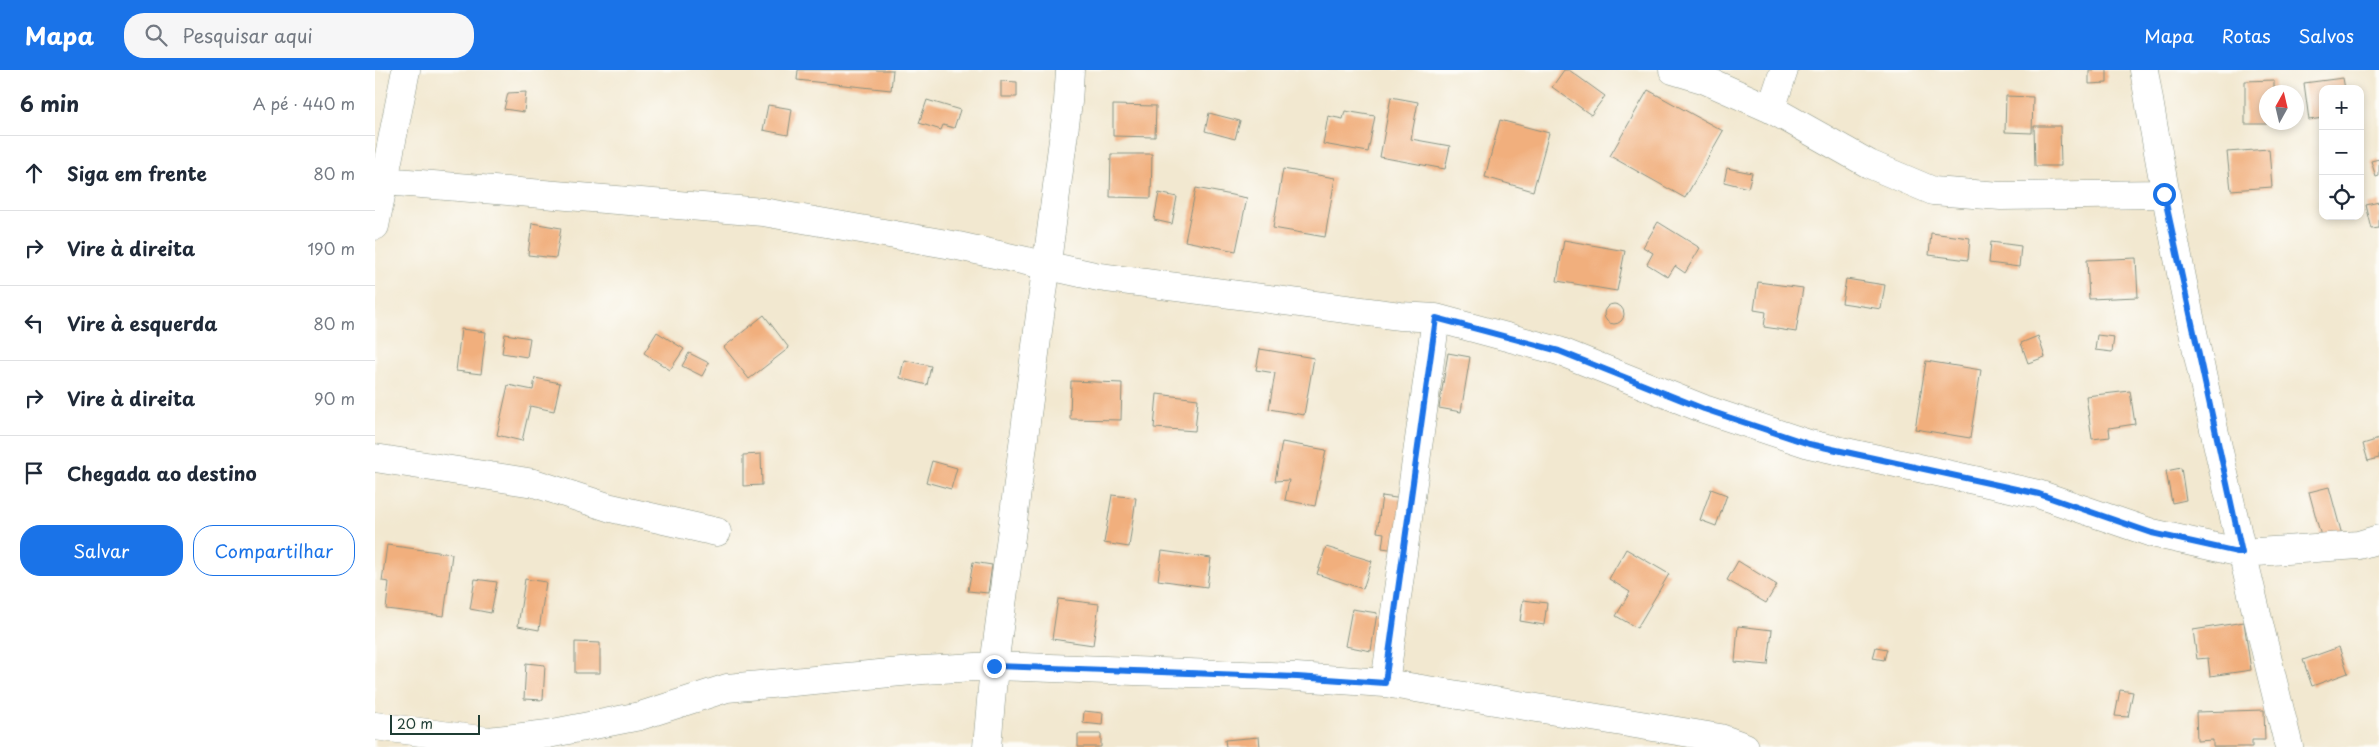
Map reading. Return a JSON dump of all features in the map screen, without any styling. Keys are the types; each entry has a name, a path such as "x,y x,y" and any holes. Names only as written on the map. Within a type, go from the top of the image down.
{"street":[{"path":"375,226 406,70"},
{"path":"987,747 994,666 1068,102 1069,70"},
{"path":"1673,70 1703,79 1771,109 1869,164 1933,191 2001,196 2164,194"},
{"path":"1771,109 1784,70"},
{"path":"2144,70 2164,194 2242,553 2289,747"},
{"path":"384,181 763,212 959,246 1099,277 1400,316 1436,318 1559,351 1704,409 1809,444 2039,494 2152,533 2242,553 2359,545 2379,539"},
{"path":"1385,683 1436,318"},
{"path":"375,458 534,483 611,508 717,532"},
{"path":"375,726 488,741 548,734 640,716 727,688 923,670 994,666 1297,677 1385,683 1727,744"}],"building":[{"path":"798,70 893,70 891,90 797,80"},
{"path":"1564,70 1569,70 1605,96 1591,115 1552,87"},
{"path":"2089,70 2107,70 2107,83 2089,84"},
{"path":"2343,78 2344,85 2319,85 2319,119 2309,120 2304,83"},
{"path":"2274,80 2274,85 2259,85 2259,124 2245,124 2245,81"},
{"path":"1001,81 1017,82 1017,97 1001,97"},
{"path":"1648,90 1723,131 1685,198 1610,156"},
{"path":"526,92 524,112 504,109 508,93"},
{"path":"2006,96 2033,97 2032,133 2005,132"},
{"path":"1391,97 1418,102 1411,139 1450,146 1445,169 1380,157"},
{"path":"927,100 960,110 954,128 943,125 941,130 919,123"},
{"path":"768,105 792,109 788,135 763,130"},
{"path":"1113,105 1156,106 1155,137 1113,136"},
{"path":"1345,111 1375,116 1368,152 1323,144 1328,116 1343,119"},
{"path":"1209,113 1240,121 1235,139 1205,131"},
{"path":"1500,120 1549,133 1533,191 1485,177"},
{"path":"2034,126 2060,126 2061,166 2035,166"},
{"path":"2269,149 2272,187 2231,190 2227,152"},
{"path":"1111,154 1152,154 1151,198 1110,197"},
{"path":"2379,159 2379,176 2376,177 2371,161"},
{"path":"1727,168 1752,173 1748,188 1724,182"},
{"path":"1283,169 1335,178 1325,237 1273,228"},
{"path":"1196,188 1247,198 1236,251 1185,241"},
{"path":"1159,193 1177,197 1172,224 1154,220"},
{"path":"2379,202 2379,228 2372,229 2366,205"},
{"path":"1658,222 1700,248 1685,273 1675,266 1668,277 1647,264 1653,253 1643,247"},
{"path":"532,223 561,228 556,258 528,255"},
{"path":"1931,233 1970,238 1968,260 1929,255"},
{"path":"1564,240 1625,251 1617,291 1557,281"},
{"path":"1991,242 2021,246 2019,267 1989,263"},
{"path":"2136,258 2138,297 2089,299 2087,260"},
{"path":"1846,279 1885,285 1881,309 1842,303"},
{"path":"1758,282 1803,288 1796,332 1764,327 1766,312 1754,310"},
{"path":"1614,304 1621,307 1624,314 1621,321 1614,324 1607,321 1604,314 1607,307"},
{"path":"764,315 789,348 749,379 724,347"},
{"path":"461,329 486,332 481,374 456,371"},
{"path":"657,332 684,349 670,370 644,353"},
{"path":"505,334 530,338 527,357 502,353"},
{"path":"2097,335 2114,337 2112,352 2095,350"},
{"path":"2038,336 2045,357 2028,363 2021,343"},
{"path":"1260,349 1314,358 1304,415 1269,409 1275,373 1256,370"},
{"path":"689,353 709,363 702,376 682,366"},
{"path":"1448,353 1470,357 1461,412 1439,408"},
{"path":"904,360 931,366 927,385 900,378"},
{"path":"1926,361 1981,370 1970,438 1915,429"},
{"path":"535,378 560,383 554,411 530,406 522,441 497,435 508,385 533,390"},
{"path":"1071,381 1122,383 1121,420 1070,419"},
{"path":"2130,391 2135,424 2109,428 2110,437 2092,439 2086,396"},
{"path":"1157,394 1198,399 1195,431 1154,428"},
{"path":"2379,439 2379,458 2368,461 2363,444"},
{"path":"1282,442 1326,450 1315,506 1285,500 1289,480 1275,481"},
{"path":"761,454 762,485 743,486 743,455"},
{"path":"932,461 957,468 951,489 926,482"},
{"path":"2181,468 2186,500 2172,503 2166,471"},
{"path":"2329,487 2342,535 2322,540 2309,492"},
{"path":"1711,489 1727,495 1716,526 1700,520"},
{"path":"1112,495 1136,498 1129,547 1104,543"},
{"path":"1382,496 1403,499 1396,550 1382,548 1384,533 1377,532"},
{"path":"387,545 452,554 444,616 386,609 389,582 382,581"},
{"path":"1326,547 1372,561 1363,589 1317,574"},
{"path":"1626,549 1669,574 1637,628 1616,616 1630,592 1609,579"},
{"path":"1162,551 1211,558 1207,587 1158,580"},
{"path":"1738,561 1777,585 1766,603 1727,580"},
{"path":"973,562 992,565 988,593 968,591"},
{"path":"475,579 497,582 491,613 470,609"},
{"path":"525,579 546,582 539,630 518,626"},
{"path":"1058,599 1099,604 1093,645 1052,639"},
{"path":"1523,600 1547,603 1544,625 1520,621"},
{"path":"1352,609 1377,613 1371,651 1345,646"},
{"path":"2244,622 2251,670 2210,676 2208,658 2197,659 2193,630"},
{"path":"1738,626 1772,630 1768,665 1735,662"},
{"path":"575,642 600,643 600,673 575,673"},
{"path":"1876,647 1887,649 1884,660 1873,658"},
{"path":"2339,647 2348,673 2312,686 2303,660"},
{"path":"526,663 545,665 543,700 524,699"},
{"path":"2120,690 2133,692 2128,717 2115,716"},
{"path":"2264,710 2265,740 2252,740 2252,747 2213,747 2213,740 2197,741 2196,712"},
{"path":"1084,711 1103,713 1102,725 1083,723"},
{"path":"1078,734 1101,734 1101,747 1078,747"},
{"path":"1259,737 1260,747 1226,747 1225,740"}],"route":[{"path":"994,666 1297,677 1385,683 1436,318 1559,351 1704,409 1809,444 2039,494 2152,533 2242,553 2164,194"}]}
